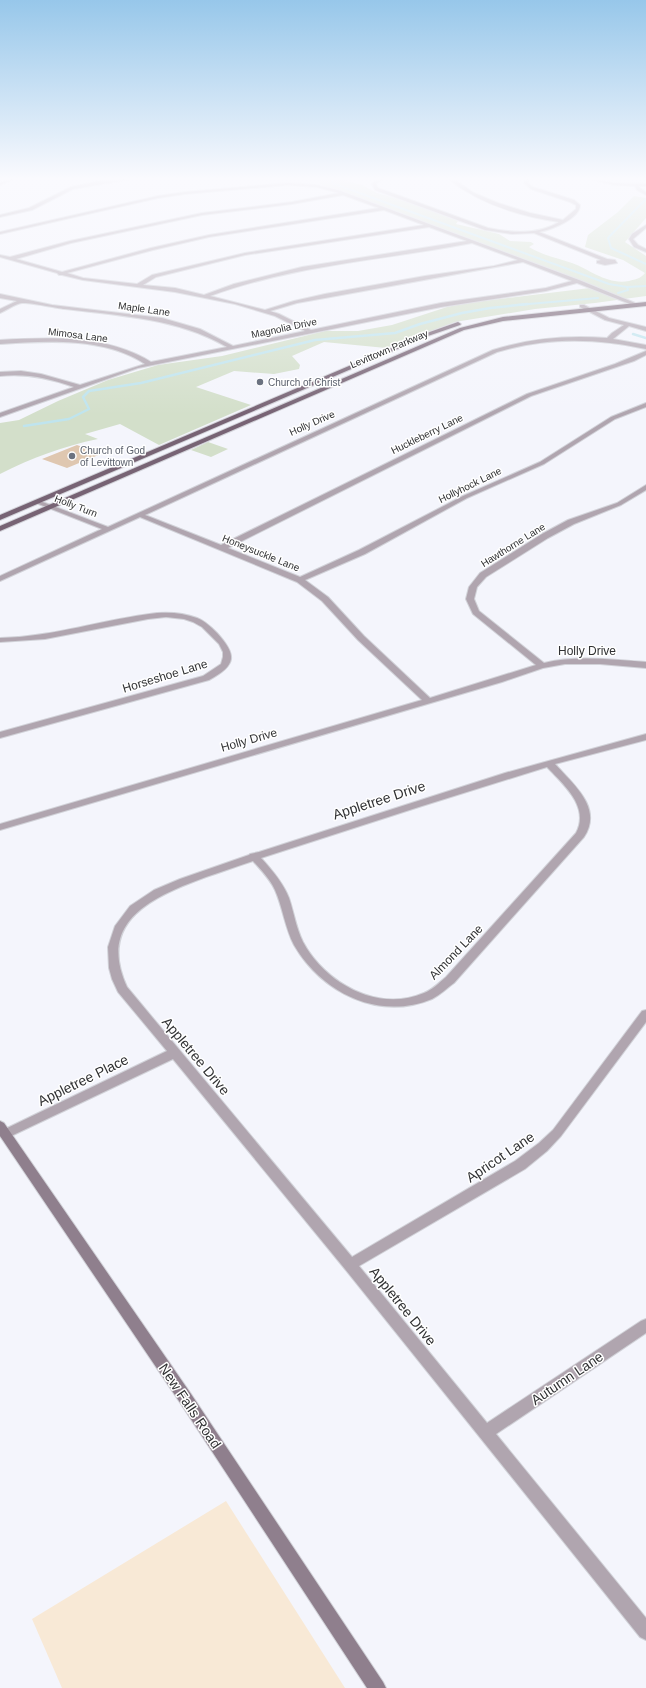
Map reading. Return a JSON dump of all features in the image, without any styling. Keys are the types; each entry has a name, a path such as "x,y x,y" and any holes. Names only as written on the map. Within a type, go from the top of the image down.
{"main road":[{"name":"Levittown Parkway","path":"0,518 442,329 472,320 496,316 646,300"},
{"name":"Levittown Parkway","path":"0,529 452,332 503,320 646,304"},
{"name":"New Falls Road","path":"3,1130 186,1399 377,1688"}],"street":[{"path":"6,258 59,274 88,280 180,291 205,296 266,311 287,319 311,332"},
{"path":"10,259 14,258"},
{"path":"59,274 115,258"},
{"path":"137,286 154,276 229,258"},
{"path":"205,296 224,288 298,270 380,258"},
{"path":"514,258 637,305"},
{"path":"600,258 606,260"},
{"path":"266,311 296,302 325,296 426,277 502,266 522,261"},
{"name":"Magnolia Drive","path":"0,415 122,372 150,364 461,301 546,289 577,281"},
{"name":"Maple Lane","path":"0,296 22,301 179,323 212,335 233,348"},
{"path":"0,311 22,301"},
{"path":"582,306 607,319 646,329"},
{"path":"608,341 614,334 627,325"},
{"name":"Mimosa Lane","path":"0,342 44,340 84,343 131,353 150,364"},
{"name":"Holly Drive","path":"0,579 495,350 523,343 551,340 608,341 646,348"},
{"name":"Huckleberry Lane","path":"222,548 392,462 544,388 612,368 646,353"},
{"path":"0,374 24,373 45,375 80,387"},
{"name":"Hollyhock Lane","path":"300,580 362,552 472,494 542,463 613,418 646,405"},
{"name":"Hawthorne Lane","path":"542,665 476,612 470,599 473,587 491,570 545,536 571,522 619,504 646,487"},
{"name":"Holly Turn","path":"38,502 108,530"},
{"name":"Honeysuckle Lane","path":"140,515 300,580 324,598 361,638 427,700"},
{"name":"Horseshoe Lane","path":"0,640 34,638 145,616 169,614 194,619 202,623 222,643 228,654 223,667 215,674 206,678 0,735"},
{"name":"Holly Drive","path":"0,827 542,665 566,662 646,664"},
{"name":"Appletree Drive","path":"646,736 457,790 254,856 174,884 142,901 133,909 123,921 112,952 112,962 116,979 122,989 487,1432 646,1631"},
{"name":"Almond Lane","path":"254,856 280,890 294,934 300,947 312,963 326,977 344,991 367,1000 399,1003 428,996 450,980 580,835 585,827 586,817 581,803 570,787 549,763"},
{"name":"Apricot Lane","path":"350,1265 520,1165 543,1147 557,1133 591,1090 646,1014"},
{"name":"Appletree Place","path":"3,1130 174,1053"},
{"name":"Autumn Lane","path":"487,1432 646,1324"}],"shaded area":[{"path":"226,1501 345,1688 62,1688 32,1619"}],"green space":[{"path":"519,258 556,258 572,263 606,279 621,282 638,278 645,273 616,258 646,258 646,296 535,309 455,322 386,348 324,342 292,356 300,365 299,369 274,374 234,371 196,387 251,405 159,445 120,424 85,434 98,439 48,453 0,474 0,423 19,420 58,401 108,380 158,365 222,356 325,331 358,331 392,325 447,307 467,303 598,287"},
{"path":"208,442 228,449 211,457 191,450"}],"building":[{"name":"Church of God of Levittown","path":"77,445 101,454 67,468 42,459"}],"waterway":[{"path":"537,258 609,284 627,287"},
{"path":"632,258 646,264"},
{"path":"627,287 646,286"},
{"path":"618,293 628,290 627,287"},
{"path":"525,304 598,298"},
{"path":"24,426 69,419 89,409 83,397 89,391 141,383 315,340 395,333 420,324 462,313 525,304"},
{"path":"517,305 525,304"},
{"path":"633,334 646,338"}],"place":[{"name":"Church of Christ","path":"260,382"},
{"name":"Church of God of Levittown","path":"72,456"}]}
